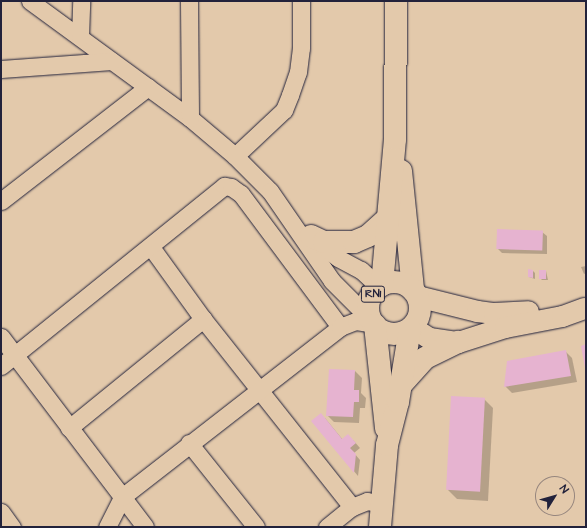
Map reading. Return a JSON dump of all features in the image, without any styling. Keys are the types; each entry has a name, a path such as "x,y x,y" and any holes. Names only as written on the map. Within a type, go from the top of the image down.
{"main road":[{"name":"RN1","path":"380,286 389,217 395,139 396,1"},
{"name":"RN1","path":"380,527 387,445 411,328 420,309 415,293 404,182 395,139"},
{"path":"311,236 332,243 354,242 374,232 389,217"},
{"name":"RN1","path":"387,445 374,324 369,307 373,293 380,286 398,282 415,293"},
{"path":"374,324 388,333 404,332 411,328"},
{"path":"400,386 425,358 458,342"}],"street":[{"path":"30,1 190,118 235,156 270,191 332,281 374,324"},
{"path":"80,37 81,1"},
{"path":"189,1 190,118"},
{"path":"235,156 284,110 298,72 301,48 301,1"},
{"path":"1,69 112,61"},
{"path":"1,201 148,87"},
{"path":"1,366 151,247 219,188 231,187 240,194 340,327"},
{"path":"284,210 324,248 361,270 380,286"},
{"path":"151,247 204,319 352,507"},
{"path":"415,293 459,308 494,313 585,307"},
{"path":"411,328 428,338 458,342 506,327 562,316 585,307"},
{"path":"69,428 204,319"},
{"path":"107,527 122,497 189,443 340,327 356,321 374,324"},
{"path":"1,337 145,527"},
{"path":"189,443 256,527"},
{"path":"327,527 352,507 367,502 382,504"},
{"path":"1,512 12,527"}],"building":[{"path":"497,229 543,231 542,251 496,249"},
{"path":"528,269 533,270 533,278 528,277"},
{"path":"539,270 546,270 546,279 539,279"},
{"path":"586,344 586,368 585,368 581,346"},
{"path":"566,350 571,376 504,387 507,361"},
{"path":"329,369 355,370 354,390 359,390 359,402 354,402 353,417 326,416"},
{"path":"451,396 485,398 480,492 446,490"},
{"path":"321,413 342,439 348,434 356,443 350,448 356,454 354,473 311,421"}]}
